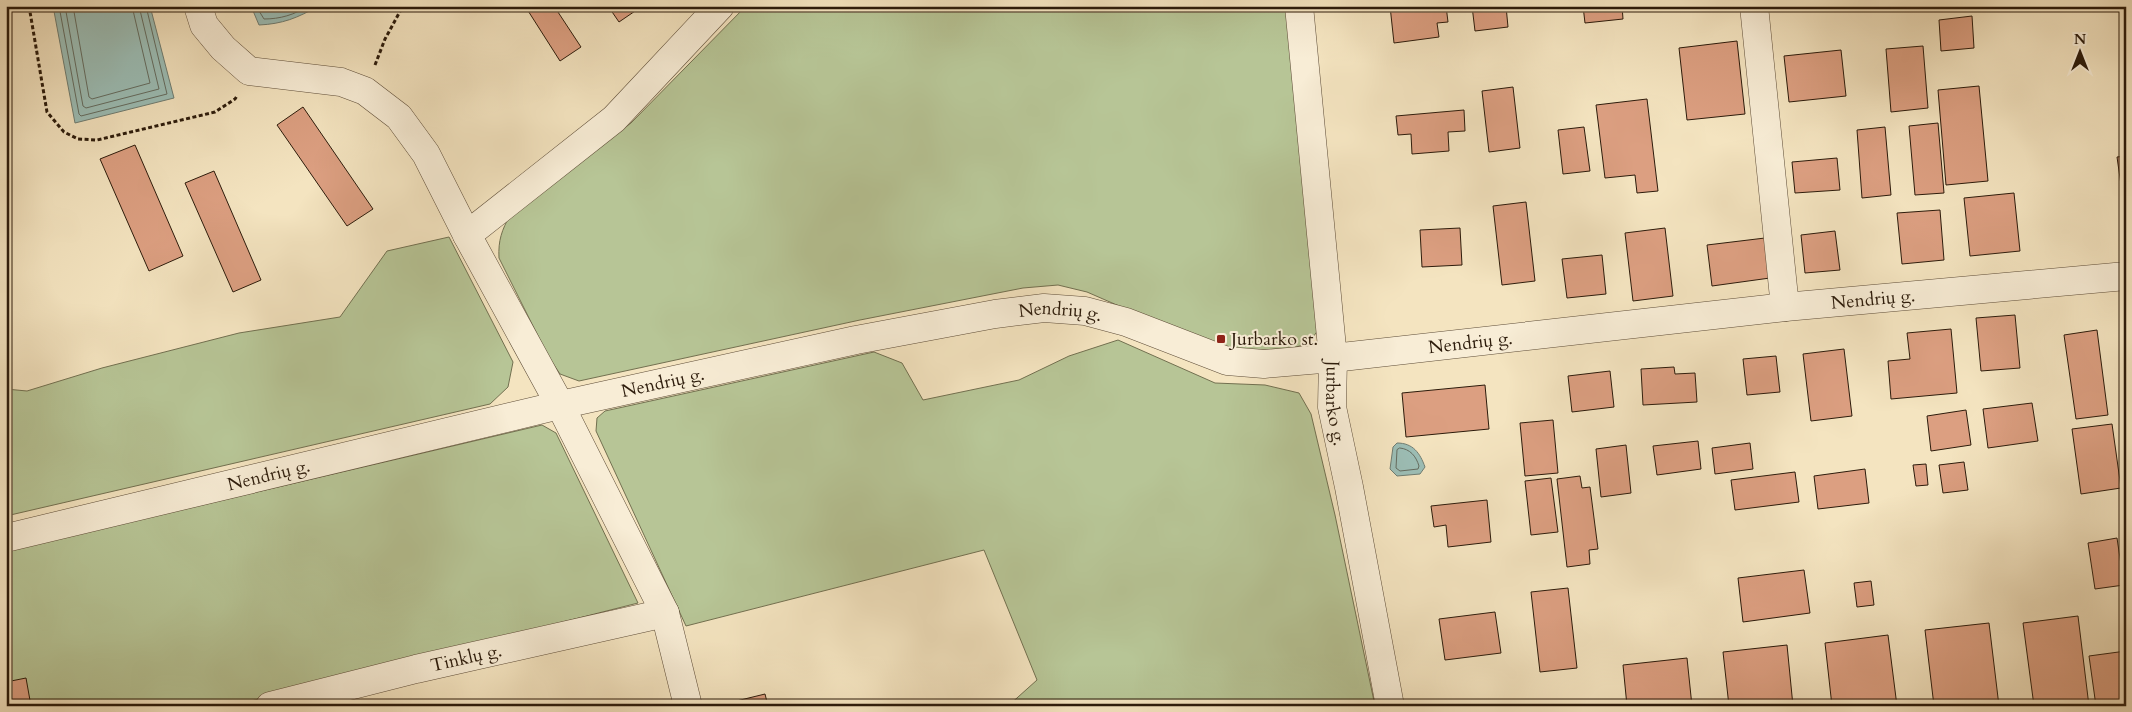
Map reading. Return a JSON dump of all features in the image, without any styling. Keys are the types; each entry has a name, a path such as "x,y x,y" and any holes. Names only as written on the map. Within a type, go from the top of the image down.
{"street":[{"path":"198,6 204,25 223,48 250,71 341,82 365,91 399,117 426,154 467,235 560,405 665,613 688,706"},
{"path":"467,235 614,119 720,6"},
{"name":"Jurbarko g.","path":"1299,6 1333,358 1332,407 1390,706"},
{"path":"1754,6 1785,306"},
{"name":"Nendrių g.","path":"6,538 560,405 856,340 995,314 1044,308 1085,311 1126,322 1227,361 1264,364 1333,358 1785,306 2126,276"},
{"name":"Tinklų g.","path":"270,706 416,669 665,613"}],"path":[{"path":"29,6 47,112 64,132 78,138 97,140 214,112 235,99 250,71"},
{"path":"365,91 385,40 403,6"}],"green space":[{"path":"746,6 1293,6 1318,330 1309,343 1293,348 1248,351 1213,347 1087,292 1058,285 1023,288 860,320 579,381 560,374 548,356 499,258 500,240 507,220 510,215 631,123"},
{"path":"449,237 513,362 508,387 490,404 6,516 6,389 27,391 102,368 239,333 340,317 387,251"},
{"path":"1118,340 1215,383 1265,385 1299,393 1311,414 1335,515 1375,706 1008,706 1037,680 984,550 686,626 596,431 597,418 605,411 874,352 902,363 923,400 1019,380 1069,356"},
{"path":"542,425 556,433 638,603 231,706 6,706 6,551"}],"water":[{"path":"53,6 150,6 174,98 75,123"},
{"path":"251,6 318,6 290,20 259,25"},
{"path":"1397,443 1403,443 1412,447 1421,457 1425,467 1420,474 1397,476 1390,469 1393,447"}],"building":[{"path":"525,6 554,6 581,47 560,61"},
{"path":"608,6 641,6 641,7 619,22"},
{"path":"1390,6 1446,6 1448,22 1437,23 1439,37 1394,43"},
{"path":"1472,6 1506,6 1508,27 1475,31"},
{"path":"1583,6 1622,6 1623,19 1585,23"},
{"path":"1972,16 1974,48 1941,51 1939,20"},
{"path":"1737,41 1745,114 1687,120 1679,48"},
{"path":"1923,46 1928,108 1891,112 1886,49"},
{"path":"1841,50 1846,96 1789,102 1784,56"},
{"path":"1979,86 1988,181 1946,185 1938,90"},
{"path":"1513,87 1520,148 1489,152 1482,91"},
{"path":"1647,99 1658,191 1637,193 1635,175 1605,178 1596,105"},
{"path":"303,107 373,209 347,226 277,125"},
{"path":"1464,110 1465,131 1448,132 1449,151 1412,154 1411,134 1398,135 1396,116"},
{"path":"1938,123 1944,193 1915,195 1909,126"},
{"path":"1584,127 1590,171 1563,174 1558,130"},
{"path":"1885,127 1891,195 1862,198 1857,130"},
{"path":"135,145 183,256 149,271 100,159"},
{"path":"2126,156 2126,198 2123,199 2117,157"},
{"path":"1837,158 1840,190 1795,193 1792,162"},
{"path":"214,171 261,280 233,292 185,183"},
{"path":"2014,193 2020,251 1970,256 1964,198"},
{"path":"1526,202 1535,281 1502,285 1493,206"},
{"path":"1940,210 1944,260 1902,264 1897,213"},
{"path":"1460,228 1462,265 1422,267 1420,230"},
{"path":"1665,228 1673,296 1633,301 1625,233"},
{"path":"1835,231 1840,270 1805,273 1801,235"},
{"path":"1765,238 1770,278 1712,286 1707,245"},
{"path":"1602,255 1606,294 1567,298 1562,259"},
{"path":"2015,315 2020,368 1981,371 1976,318"},
{"path":"1951,329 1957,393 1891,399 1888,361 1910,359 1907,333"},
{"path":"2097,330 2108,415 2076,419 2064,335"},
{"path":"1844,349 1852,416 1811,421 1803,354"},
{"path":"1776,356 1780,392 1747,395 1743,359"},
{"path":"1674,367 1675,374 1695,373 1697,402 1643,405 1641,369"},
{"path":"1610,371 1614,407 1572,412 1568,376"},
{"path":"1485,385 1489,429 1406,437 1402,393"},
{"path":"2032,403 2038,441 1988,448 1983,409"},
{"path":"1966,410 1971,445 1931,451 1927,416"},
{"path":"1553,420 1558,473 1525,476 1520,423"},
{"path":"2112,424 2121,488 2081,494 2072,429"},
{"path":"1698,441 1701,469 1657,475 1653,446"},
{"path":"1750,443 1753,469 1715,474 1712,448"},
{"path":"1626,445 1631,493 1601,497 1596,449"},
{"path":"1964,462 1968,490 1943,493 1939,465"},
{"path":"1926,464 1928,485 1916,486 1913,465"},
{"path":"1865,469 1869,503 1818,509 1814,476"},
{"path":"1795,472 1799,502 1735,510 1731,480"},
{"path":"1580,476 1582,488 1590,487 1598,549 1589,550 1590,564 1567,567 1557,479"},
{"path":"1551,478 1558,532 1531,535 1525,481"},
{"path":"1487,500 1491,542 1448,547 1446,525 1434,527 1431,506"},
{"path":"2117,538 2124,585 2095,589 2088,543"},
{"path":"1804,570 1810,613 1743,622 1738,578"},
{"path":"1871,581 1874,605 1857,607 1854,583"},
{"path":"1568,588 1577,668 1540,672 1531,592"},
{"path":"1495,612 1501,653 1445,660 1439,619"},
{"path":"2078,616 2089,706 2034,706 2023,623"},
{"path":"1989,623 1999,706 1934,706 1925,630"},
{"path":"1888,635 1897,706 1832,706 1825,643"},
{"path":"1787,645 1793,706 1729,706 1723,652"},
{"path":"2126,651 2126,706 2096,706 2089,656"},
{"path":"1687,658 1692,706 1627,706 1623,665"},
{"path":"26,678 31,706 6,706 6,682"},
{"path":"765,694 768,706 716,706"}],"place":[{"name":"Jurbarko st.","path":"1221,339"}]}
